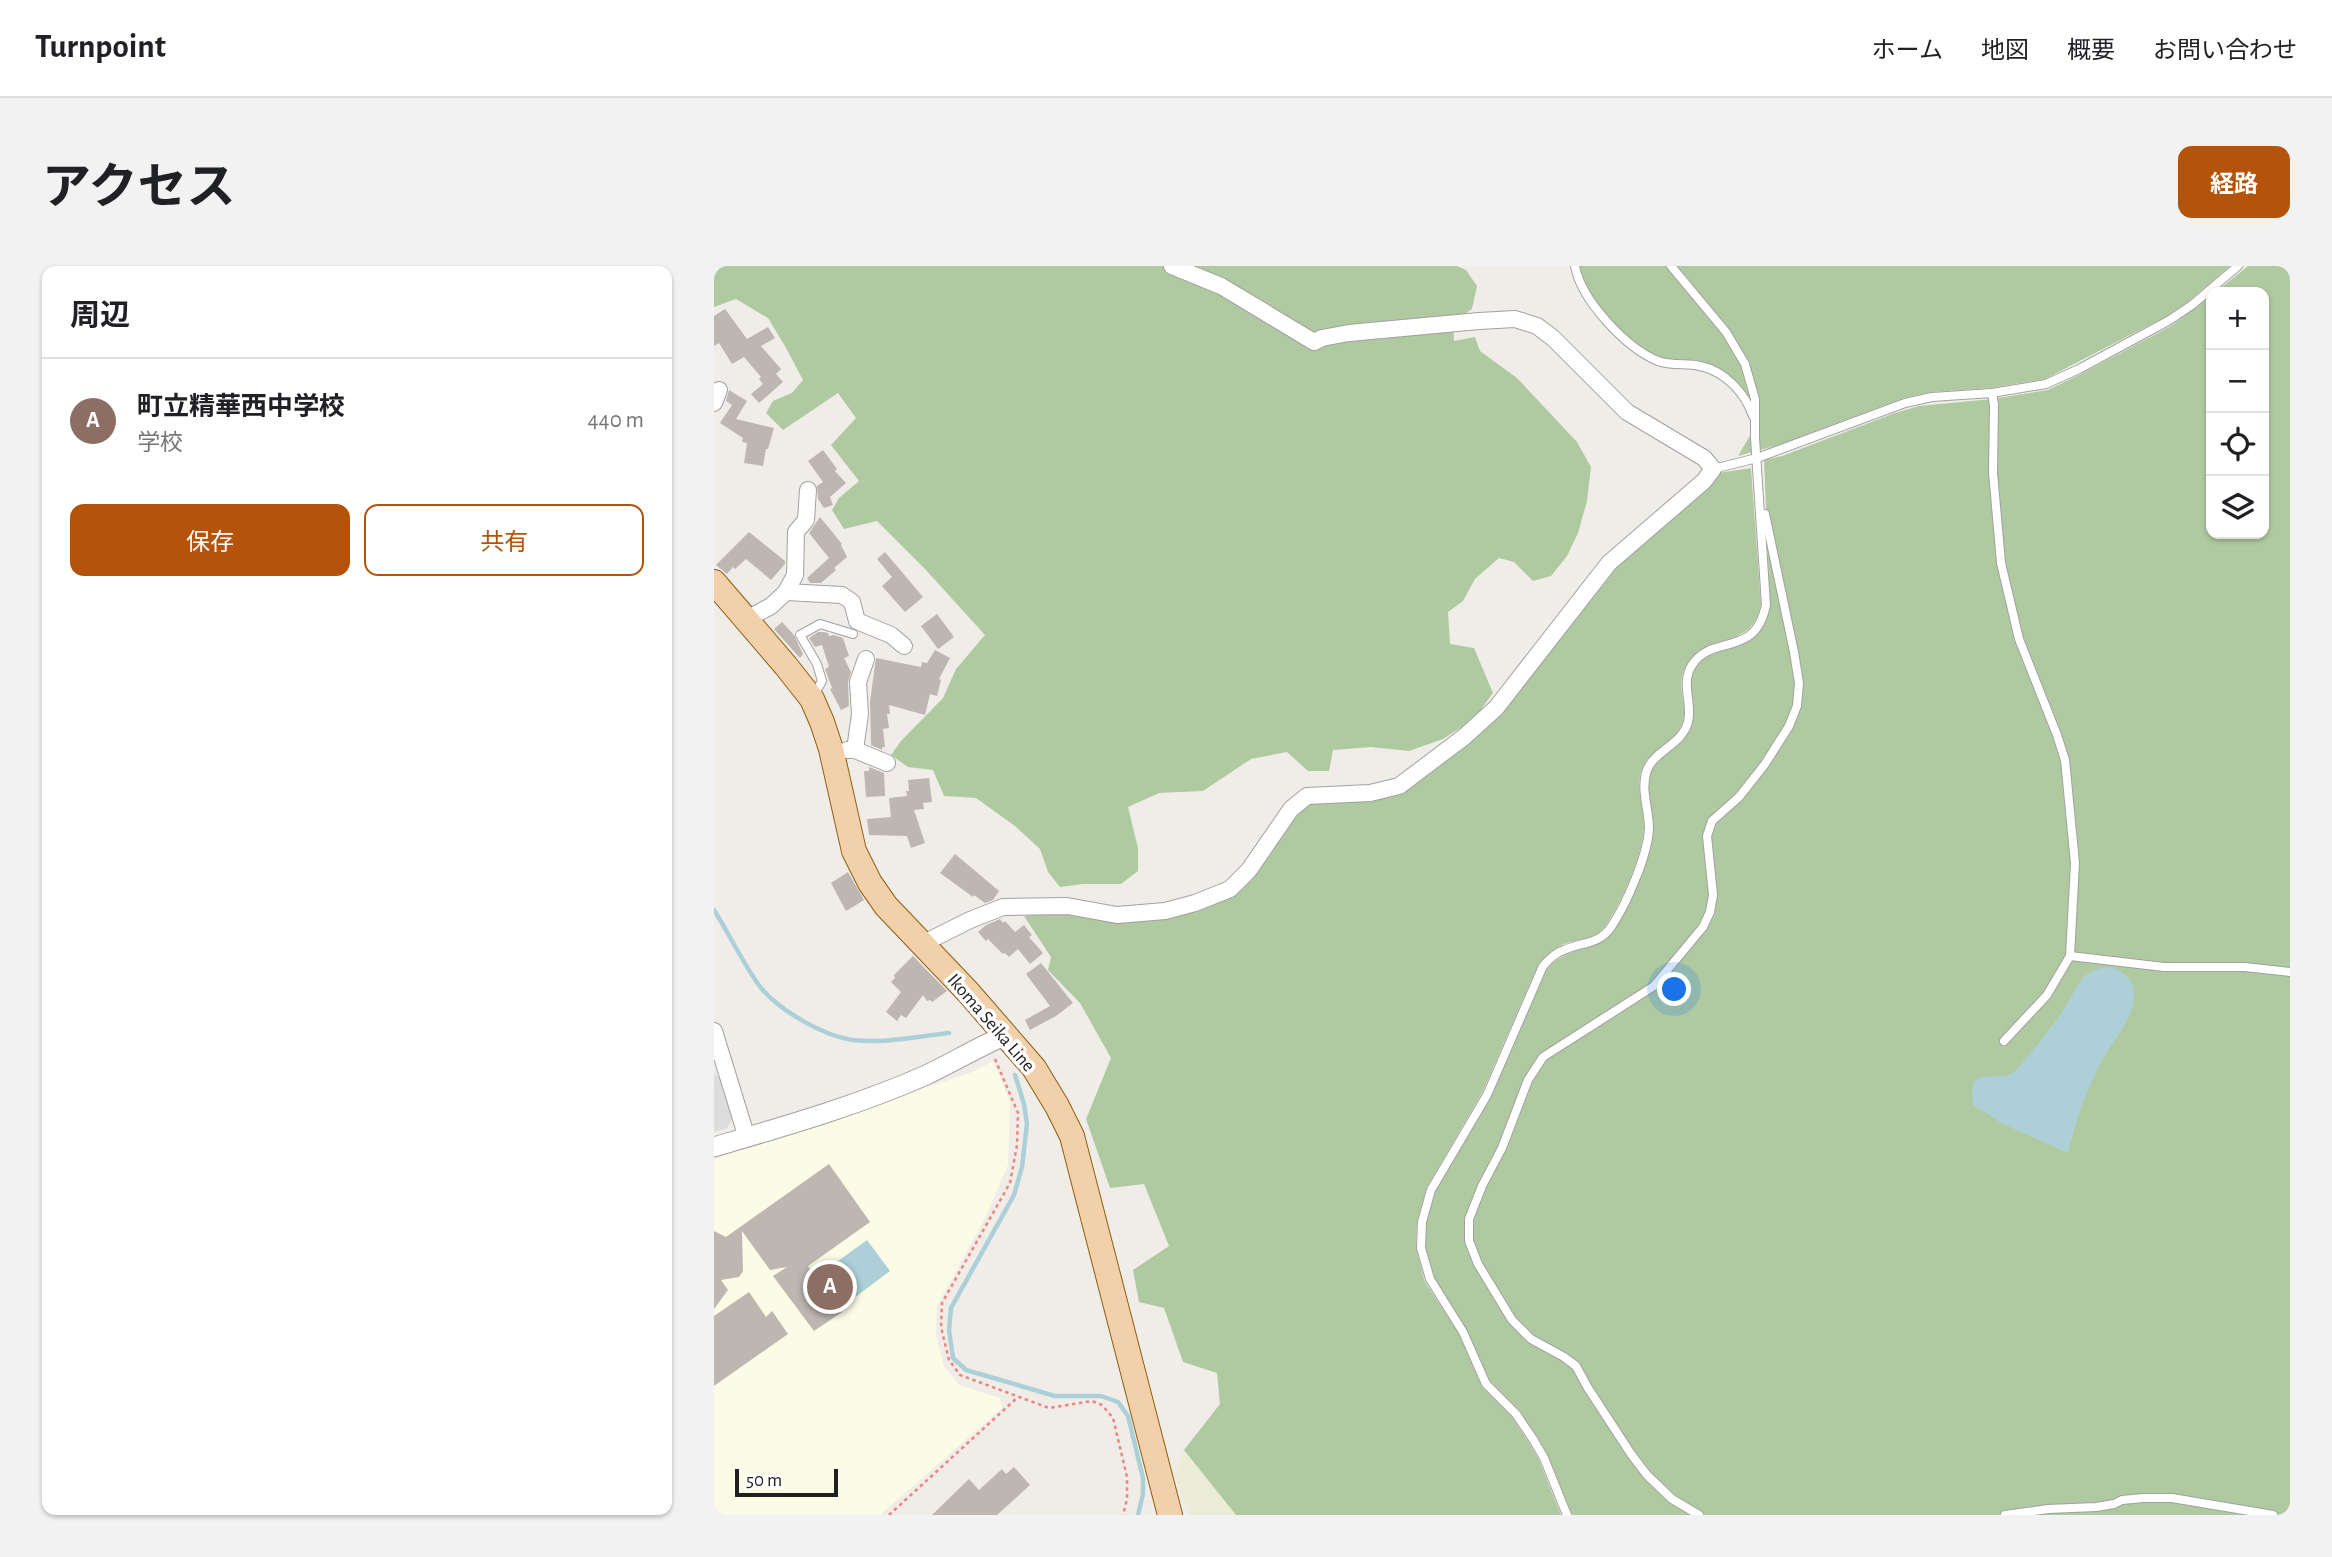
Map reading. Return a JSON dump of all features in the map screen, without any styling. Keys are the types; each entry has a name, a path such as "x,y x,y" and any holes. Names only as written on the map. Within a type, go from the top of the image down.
{"main road":[{"name":"Ikoma Seika Line","path":"714,582 812,699 822,722 843,750 854,851 870,883 886,906 1034,1068 1073,1136 1170,1515"}],"street":[{"path":"922,944 1003,907 1067,906 1116,915 1165,911 1230,889 1249,870 1291,809 1307,796 1370,793 1399,786 1464,737 1496,708 1609,563 1704,481 1713,469 1703,458 1627,412 1553,338 1537,326 1515,319 1479,321 1349,333 1314,342 1221,286 1172,266"},
{"path":"745,620 771,606 786,592 795,575 796,532 806,520 808,490"},
{"path":"786,592 842,595 852,602 857,621 891,635 904,646"},
{"path":"866,659 858,682 860,714 843,750 887,763"},
{"path":"714,1031 719,1066 747,1138"},
{"path":"714,1147 851,1105 925,1075 983,1044 1006,1035"}],"lane":[{"path":"1575,266 1579,281 1592,305 1637,349 1666,363 1699,366 1722,376 1731,382 1745,400 1755,422"},
{"path":"1567,1515 1538,1448 1516,1414 1486,1384 1463,1332 1430,1279 1421,1248 1424,1211 1437,1180 1487,1095 1543,966 1557,953 1601,938 1616,918 1640,866 1648,839 1644,781 1646,773 1653,760 1676,741 1685,729 1689,714 1685,684 1692,665 1708,650 1731,646 1745,639 1761,621 1766,606 1755,399 1745,364 1726,332 1671,266"},
{"path":"1713,469 1757,458 1905,403 1932,397 1992,393 2046,384 2168,321 2192,305 2238,266"},
{"path":"1992,393 1993,472 2001,563 2019,639 2057,735 2064,761 2075,863 2070,956 2047,995 2004,1041"},
{"path":"1699,1515 1672,1499 1647,1475 1576,1366 1531,1339 1511,1320 1478,1264 1469,1241 1469,1219 1482,1186 1502,1149 1528,1080 1543,1057 1654,986 1703,927 1710,912 1713,895 1708,856 1709,828 1717,815 1739,797 1765,764 1793,716 1798,694 1796,663 1759,490"},
{"path":"812,699 822,681 817,664 800,635 820,624 853,634"},
{"path":"2070,956 2164,967 2245,967 2290,972"},
{"path":"2005,1515 2048,1509 2096,1507 2143,1498 2172,1498 2273,1515"}],"path":[{"path":"993,1057 1009,1088 1018,1114 1017,1145 1010,1183 942,1303 941,1327 949,1360 960,1375 1049,1408 1092,1401 1102,1405 1113,1418 1127,1477 1127,1499 1123,1515"},
{"path":"889,1515 1019,1396"}],"shaded area":[{"path":"993,1061 1010,1102 1008,1165 984,1220 937,1306 936,1336 944,1366 959,1385 1000,1398 1002,1408 880,1515 717,1515 714,1511 714,1159 972,1072"},
{"path":"714,1073 721,1079 733,1117 727,1128 714,1132"},
{"path":"1184,1450 1236,1515 1190,1515 1174,1475"}],"green space":[{"path":"714,266 1457,266 1466,270 1477,286 1472,309 1453,322 1454,341 1475,337 1480,351 1517,378 1577,442 1591,467 1587,501 1578,533 1567,556 1551,576 1533,581 1514,562 1499,558 1475,579 1463,601 1448,612 1450,644 1474,648 1493,693 1474,719 1443,739 1409,751 1371,747 1333,750 1329,771 1308,771 1287,752 1251,759 1203,791 1159,793 1128,807 1138,848 1138,871 1121,884 1060,887 1048,872 1040,849 1015,826 976,798 944,796 933,770 908,767 891,755 943,698 956,669 985,635 877,521 844,529 832,510 839,498 859,481 831,445 856,418 838,393 783,430 766,413 773,401 792,393 803,380 768,318 736,299 714,307"},
{"path":"1578,266 2230,266 2189,301 2165,317 2045,379 1991,388 1931,392 1904,398 1778,445 1738,456 1758,422 1733,380 1648,353 1594,303"},
{"path":"2248,266 2290,266 2290,1515 1573,1515 1536,1436 1520,1411 1490,1381 1467,1330 1433,1278 1425,1247 1426,1223 1435,1191 1490,1097 1547,969 1566,955 1604,939 1620,920 1641,876 1652,842 1653,823 1648,793 1651,772 1660,759 1684,737 1692,723 1690,684 1694,671 1711,655 1745,644 1764,624 1770,606 1764,460 1782,456 1919,406 2048,390 2171,326 2206,300 2206,539 2269,539 2269,287 2222,287"},
{"path":"1751,468 1761,605 1756,620 1738,636 1706,647 1687,664 1681,686 1684,713 1680,729 1651,756 1640,776 1643,837 1625,891 1602,930 1560,946 1539,963 1482,1093 1427,1187 1417,1222 1416,1248 1425,1282 1459,1334 1482,1387 1512,1417 1528,1441 1539,1460 1561,1515 1236,1515 1184,1450 1220,1404 1217,1373 1183,1362 1164,1308 1139,1302 1133,1270 1169,1246 1144,1184 1110,1188 1086,1119 1111,1058 1080,1003 1048,970 1051,957 1024,916 1066,911 1116,920 1233,893 1295,812 1309,801 1371,798 1434,768 1613,567 1718,473"}],"water":[{"path":"2111,967 2123,973 2133,988 2131,1012 2089,1087 2068,1153 2003,1124 1973,1105 1972,1091 1978,1079 2014,1072 2051,1028 2083,978 2101,968"},
{"path":"867,1240 890,1271 850,1301 827,1269"}],"building":[{"path":"725,309 747,339 768,327 775,338 761,346 781,369 776,374 783,382 759,403 751,394 763,384 759,379 761,377 744,357 732,364 719,343 714,346 714,316"},
{"path":"729,390 747,401 736,419 774,428 763,466 744,463 747,443 742,442 743,438 720,423 732,405 726,401"},
{"path":"823,450 837,469 835,471 846,483 830,497 833,505 824,508 818,499 817,486 823,482 808,461"},
{"path":"820,517 842,544 847,557 821,583 810,583 807,578 829,558 809,533"},
{"path":"749,532 785,561 771,580 746,559 727,574 716,565"},
{"path":"885,552 923,597 905,612 882,586 892,577 877,559"},
{"path":"937,614 954,637 938,649 921,626"},
{"path":"782,622 794,635 803,654 800,658 774,629"},
{"path":"818,632 843,638 849,656 844,658 851,672 848,682 849,706 841,710 830,689 832,688 825,669 829,667 822,645 815,647 809,638"},
{"path":"935,650 950,658 939,679 941,680 937,696 930,694 925,715 889,705 889,728 883,729 885,747 882,747 882,750 871,745 870,701 876,658 921,667 922,662 927,663"},
{"path":"869,767 884,773 885,796 866,797 864,771 869,771"},
{"path":"929,778 932,802 923,803 924,809 914,810 925,843 911,848 907,836 869,835 867,819 891,817 889,798 907,796 908,780"},
{"path":"955,854 999,891 993,900 985,903 974,895 973,897 940,873"},
{"path":"848,872 864,900 846,911 831,883"},
{"path":"1000,919 1015,932 1024,925 1032,935 1029,937 1043,953 1030,964 1018,949 1009,957 988,939 986,941 978,932"},
{"path":"913,956 947,991 932,1002 927,1001 923,995 906,1018 901,1015 897,1021 886,1012 901,992 891,982 895,978 894,975"},
{"path":"1041,963 1073,1003 1030,1030 1025,1020 1050,1006 1026,974"},
{"path":"829,1164 870,1222 808,1266 842,1312 814,1331 773,1276 787,1267 770,1270 742,1231 743,1271 739,1277 721,1280 728,1290 714,1309 714,1231 726,1237"},
{"path":"749,1292 766,1317 772,1311 788,1334 714,1386 714,1316"},
{"path":"1014,1467 1030,1485 997,1515 932,1515 969,1479 979,1490 1002,1469 1006,1474"}],"waterway":[{"path":"714,910 761,988 779,1005 803,1021 842,1038 865,1041 949,1033"},
{"path":"1015,1075 1027,1124 1022,1167 1014,1195 951,1308 949,1330 953,1358 966,1370 1055,1396 1101,1396 1118,1402 1128,1416 1143,1478 1143,1494 1138,1515"}],"place":[{"name":"町立精華西中学校","path":"830,1287"}]}
